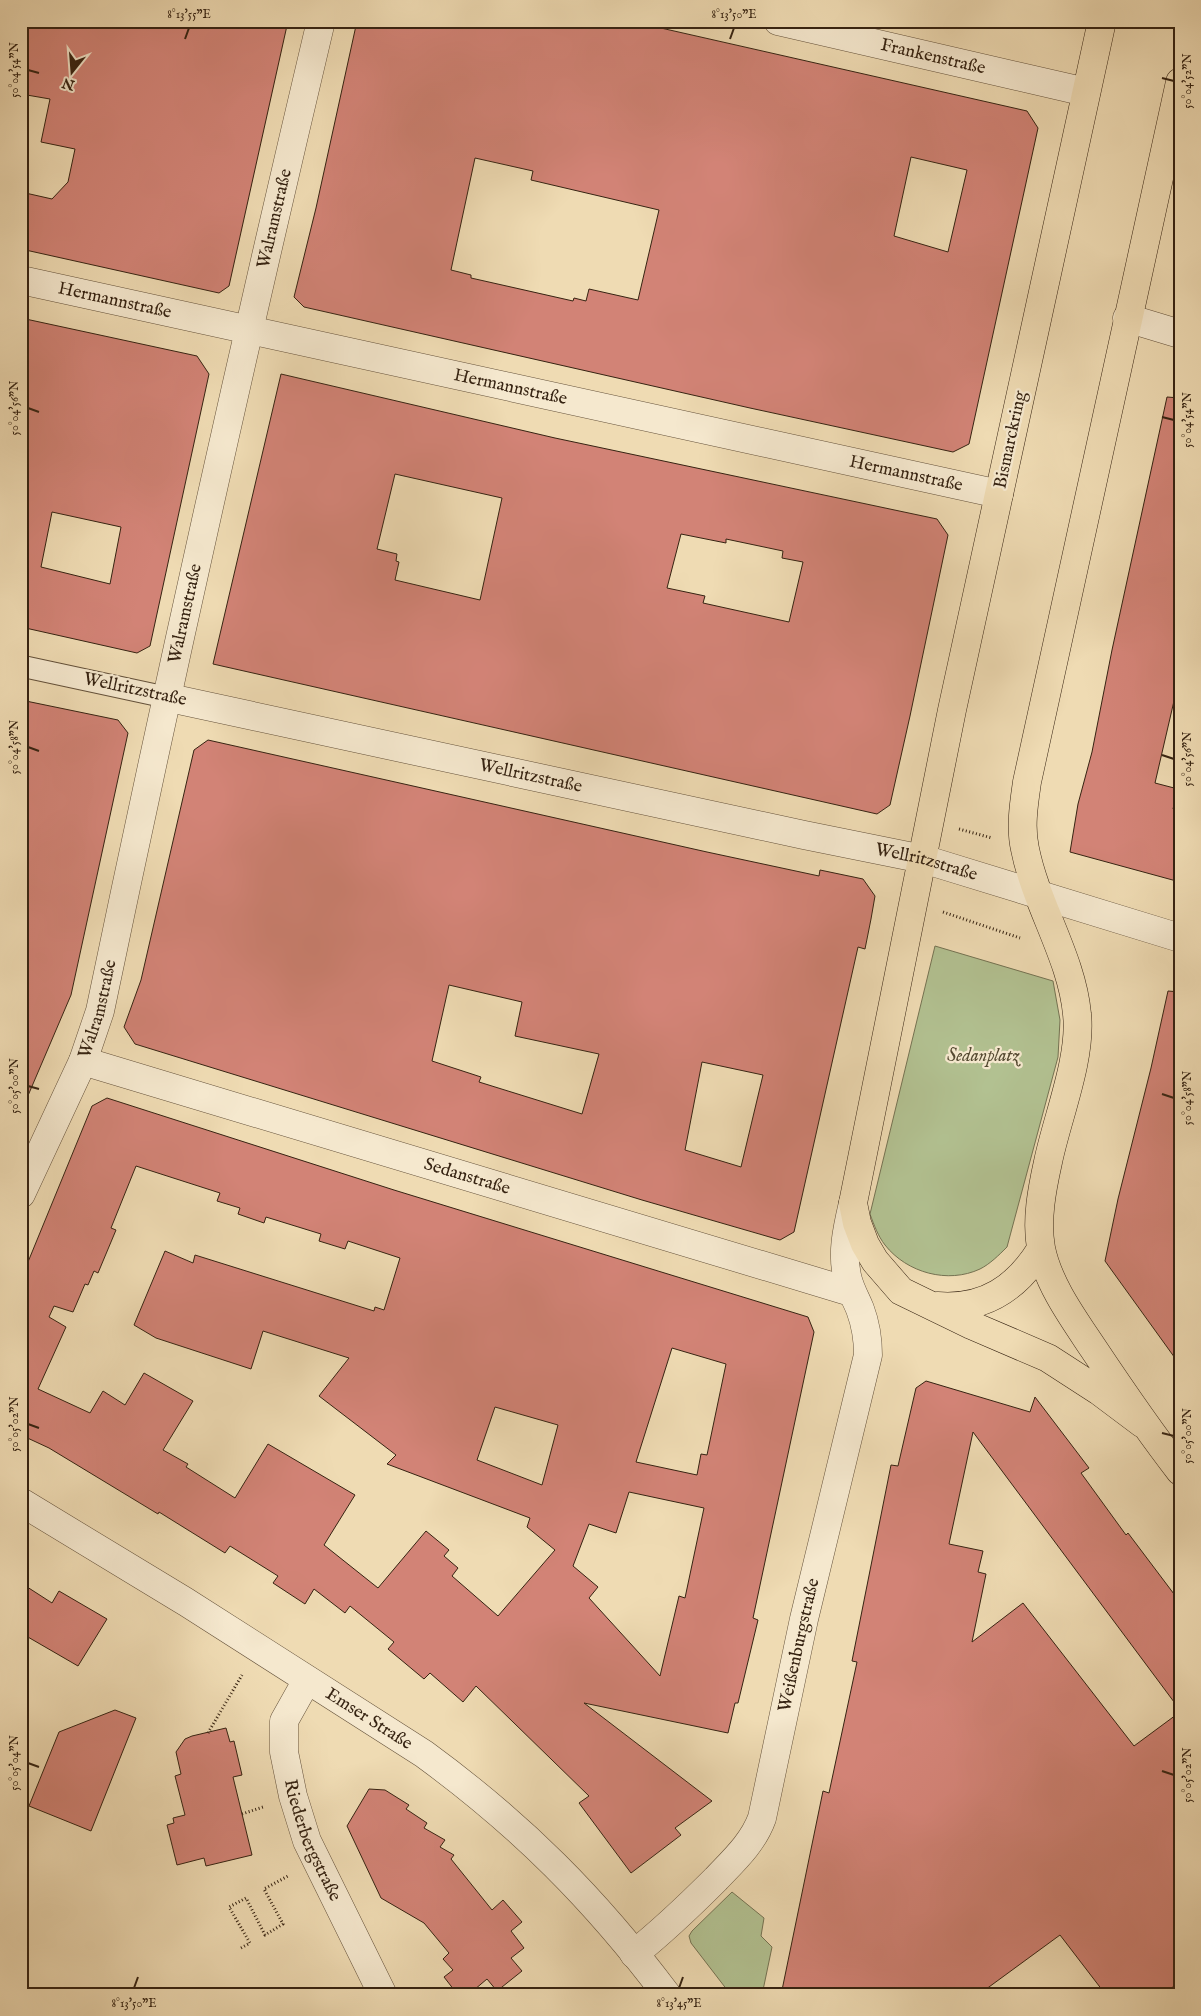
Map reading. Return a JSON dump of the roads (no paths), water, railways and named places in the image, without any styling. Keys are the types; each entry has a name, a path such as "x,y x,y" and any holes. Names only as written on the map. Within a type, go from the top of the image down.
{"main road":[{"name":"Bismarckring","path":"923,859 952,710 1102,21"},
{"path":"1180,82 1127,318 1027,782 1023,809 1024,848 1038,895 1074,993 1078,1031 1076,1052 1048,1161 1042,1196 1039,1229 1041,1249 1048,1270 1060,1293 1143,1424 1180,1471"},
{"path":"923,859 853,1202 857,1224 875,1261 900,1291 1048,1358 1100,1391 1143,1424"},
{"path":"930,1306 952,1307 975,1304 996,1296 1014,1284 1041,1249"}],"street":[{"name":"Walramstraße","path":"21,1194 83,1061 100,1011 166,697 248,329 321,21"},
{"name":"Frankenstraße","path":"778,21 1086,92"},
{"name":"Hermannstraße","path":"21,280 999,494"},
{"path":"1127,318 1180,334"},
{"name":"Wellritzstraße","path":"21,666 923,859 1180,938"},
{"name":"Sedanstraße","path":"83,1061 851,1292"},
{"path":"851,1292 845,1266 845,1239 853,1202"},
{"name":"Weißenburgstraße","path":"634,1954 671,1924 735,1858 754,1835 762,1818 804,1619 868,1355 868,1339 865,1324 860,1307 851,1292"},
{"name":"Emser Straße","path":"21,1502 186,1602 424,1754 494,1808 558,1866 597,1908 667,1995"},
{"name":"Riederbergstraße","path":"307,1680 284,1721 284,1752 292,1796 308,1841 383,1995"}],"park label":[{"name":"Sedanplatz","path":"983,1056"}]}
